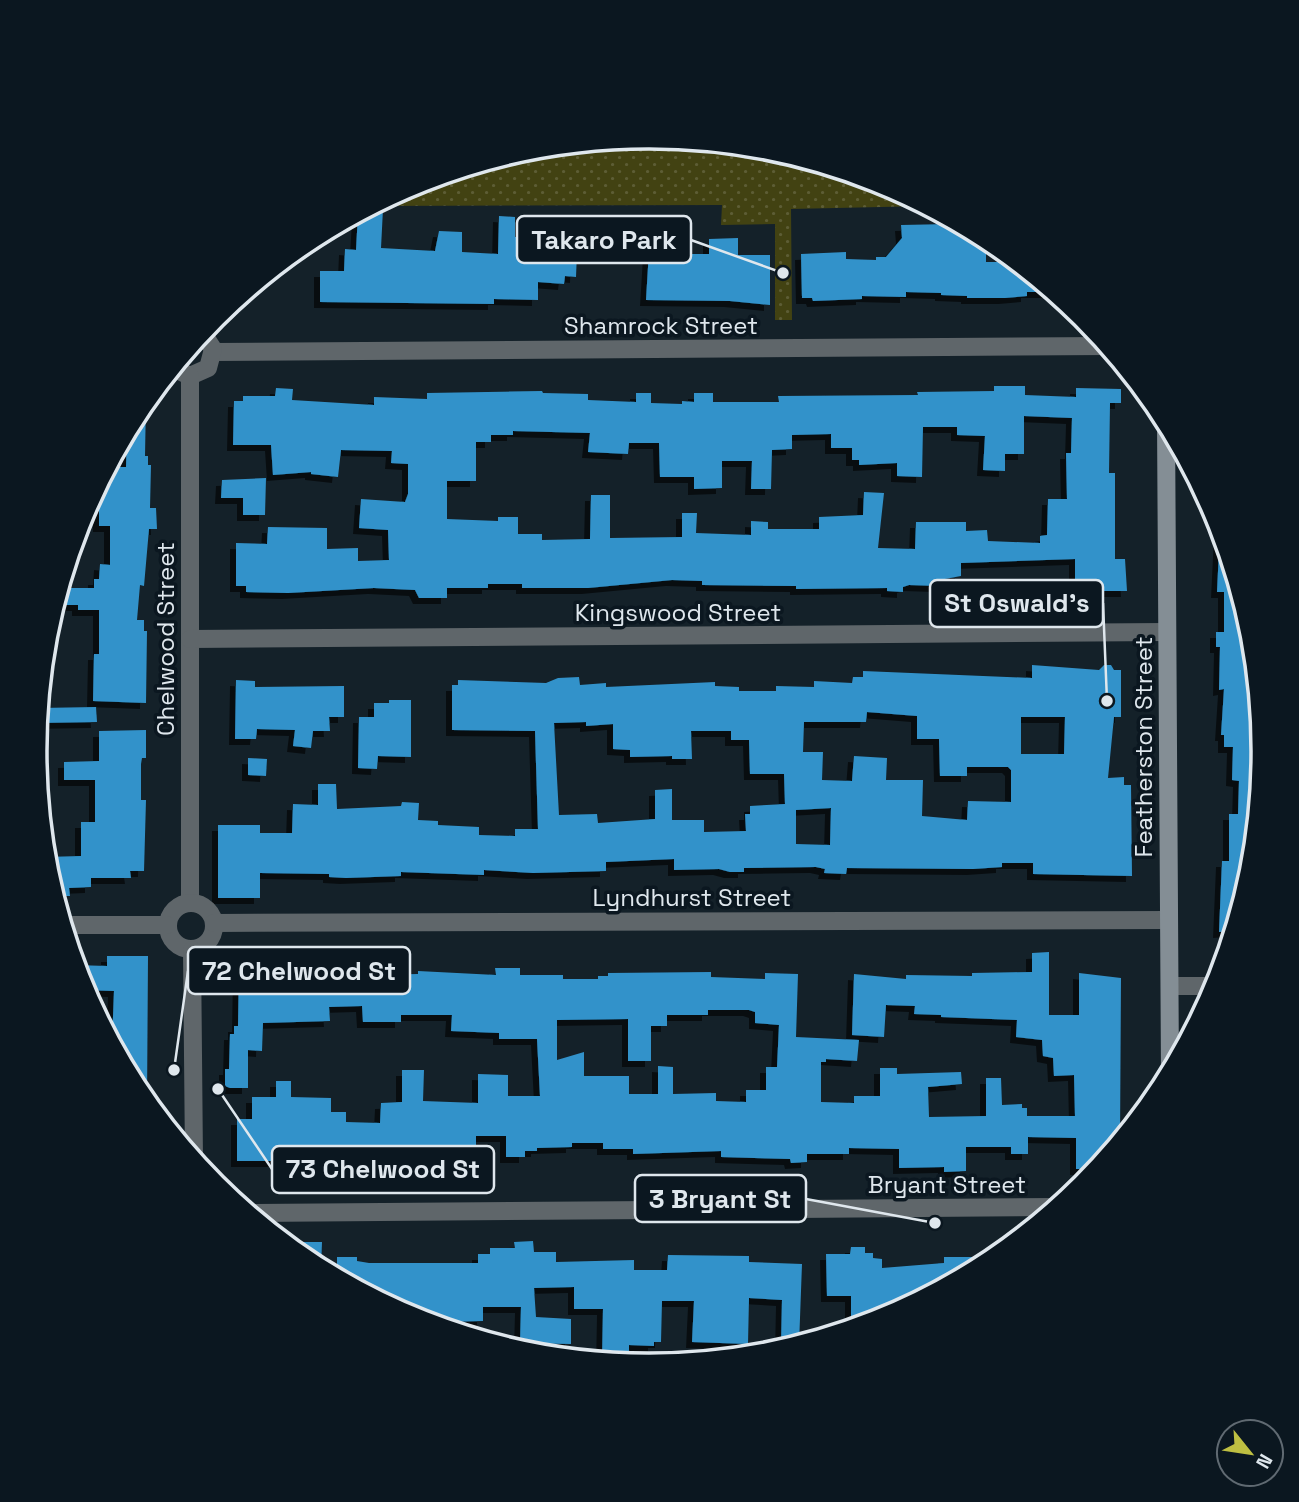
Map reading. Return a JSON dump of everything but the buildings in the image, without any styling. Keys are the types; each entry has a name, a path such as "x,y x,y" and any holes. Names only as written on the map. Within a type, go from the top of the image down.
{"main road":[{"name":"Featherston Street","path":"1166,442 1170,1054"}],"street":[{"path":"182,372 190,376 208,368 213,352 209,341"},
{"name":"Shamrock Street","path":"213,352 1095,346"},
{"name":"Chelwood Street","path":"190,376 190,902"},
{"name":"Kingswood Street","path":"190,639 1167,632"},
{"path":"190,902 202,905 210,912 214,923 212,936 204,945 192,950 179,947 170,937 167,925 171,914 179,905 190,902"},
{"name":"Lyndhurst Street","path":"214,923 1169,920"},
{"path":"73,925 167,925"},
{"path":"192,950 194,1144"},
{"path":"1170,986 1204,986"},
{"name":"Bryant Street","path":"263,1213 1043,1207"}],"shaded area":[{"path":"650,149 689,150 767,160 843,181 906,206 791,209 792,320 775,320 775,224 721,225 722,205 394,206 456,181 532,160 610,150"}],"place":[{"name":"Takaro Park","path":"783,273"},
{"name":"St Oswald's","path":"1107,701"},
{"name":"72 Chelwood St","path":"174,1070"},
{"name":"73 Chelwood St","path":"218,1089"},
{"name":"3 Bryant St","path":"935,1223"}]}
